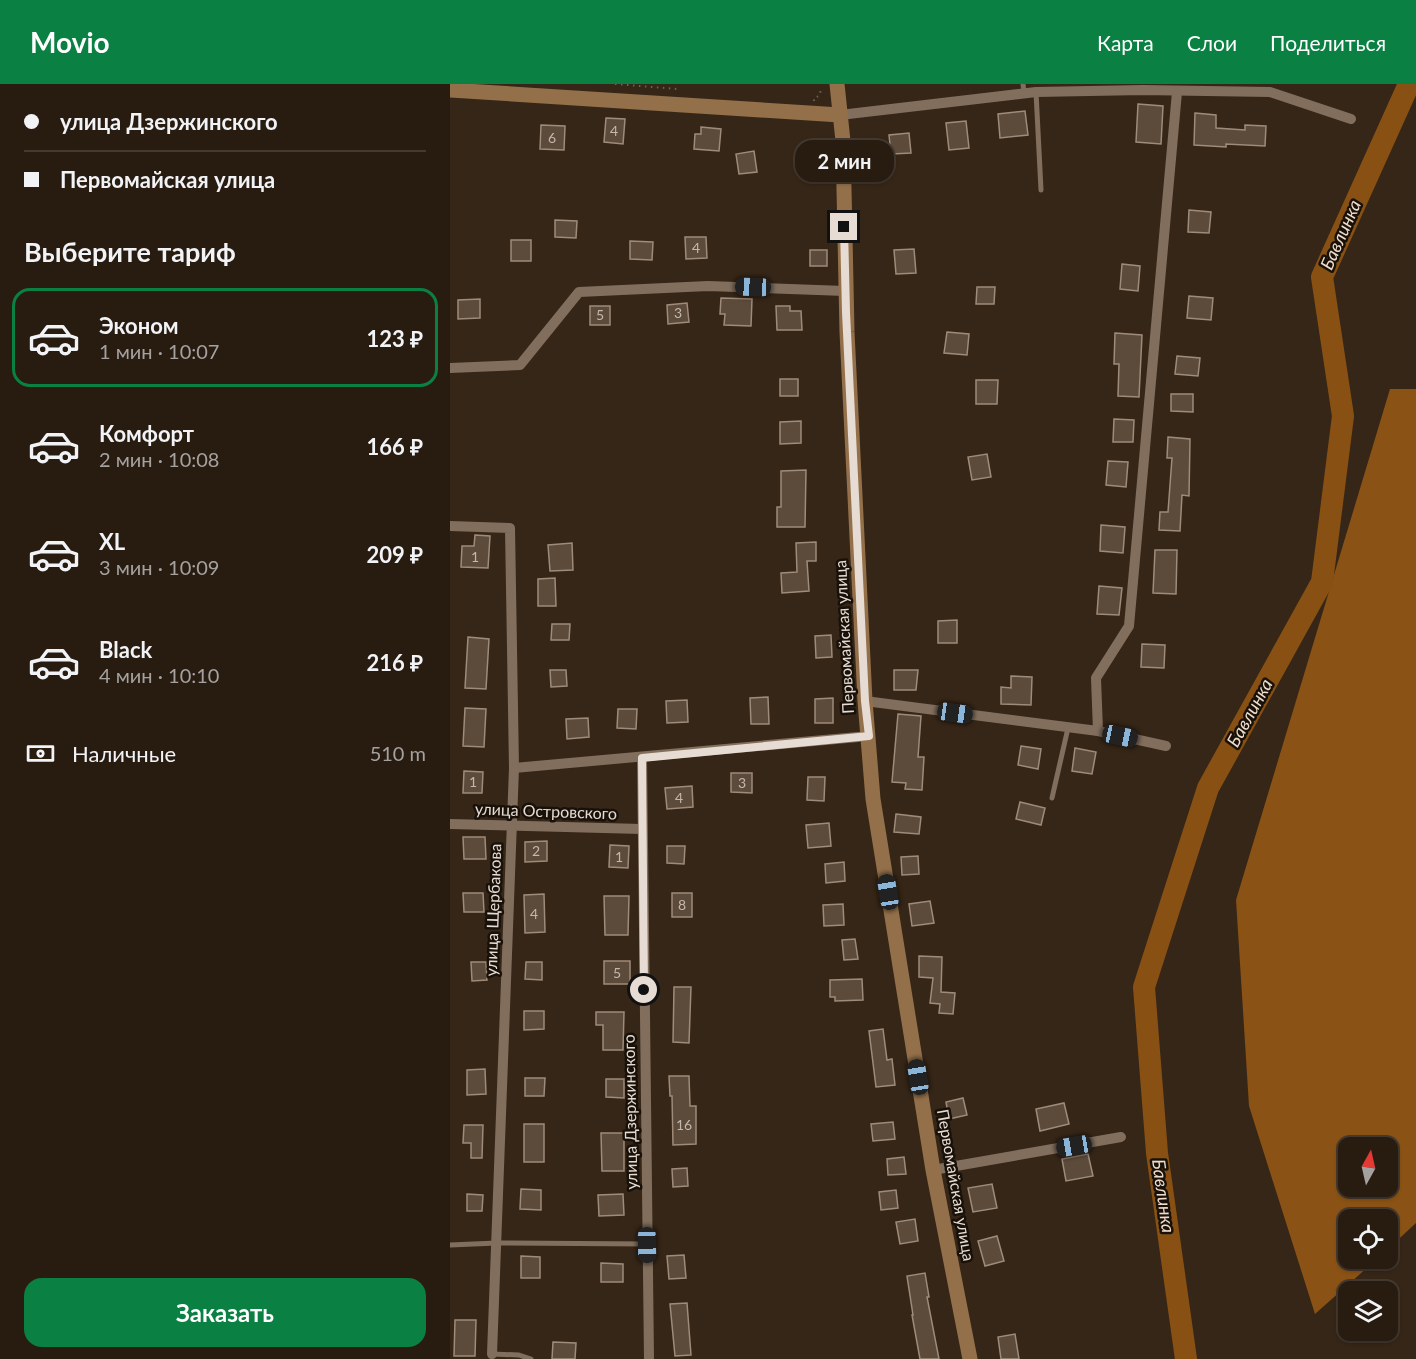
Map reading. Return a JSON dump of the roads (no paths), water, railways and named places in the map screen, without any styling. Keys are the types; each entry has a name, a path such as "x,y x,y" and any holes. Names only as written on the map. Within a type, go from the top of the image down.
{"street":[{"name":"Первомайская улица","path":"837,84 843,141 845,291 865,701 873,799 933,1170 970,1359"},
{"path":"450,90 840,115 1023,89 1036,92 1144,87 1177,92 1270,92 1351,119"},
{"path":"1098,731 1096,678 1129,626 1177,92"},
{"path":"450,368 520,365 579,292 708,286 845,291"},
{"name":"улица Щербакова","path":"450,526 510,528 514,768 492,1354"},
{"path":"865,701 1098,731 1166,746"},
{"path":"514,768 869,736"},
{"name":"улица Дзержинского","path":"642,758 649,1359"},
{"name":"улица Островского","path":"450,824 642,829"},
{"path":"933,1170 1121,1137"}],"lane":[{"path":"1036,92 1041,190"},
{"path":"1052,798 1068,728"},
{"path":"450,1245 497,1243 647,1245"},
{"path":"492,1354 519,1355 531,1359"}],"waterway":[{"name":"Бавлинка","path":"1186,1359 1157,1153 1144,987 1208,788 1322,582 1343,416 1322,277 1409,84"}]}
